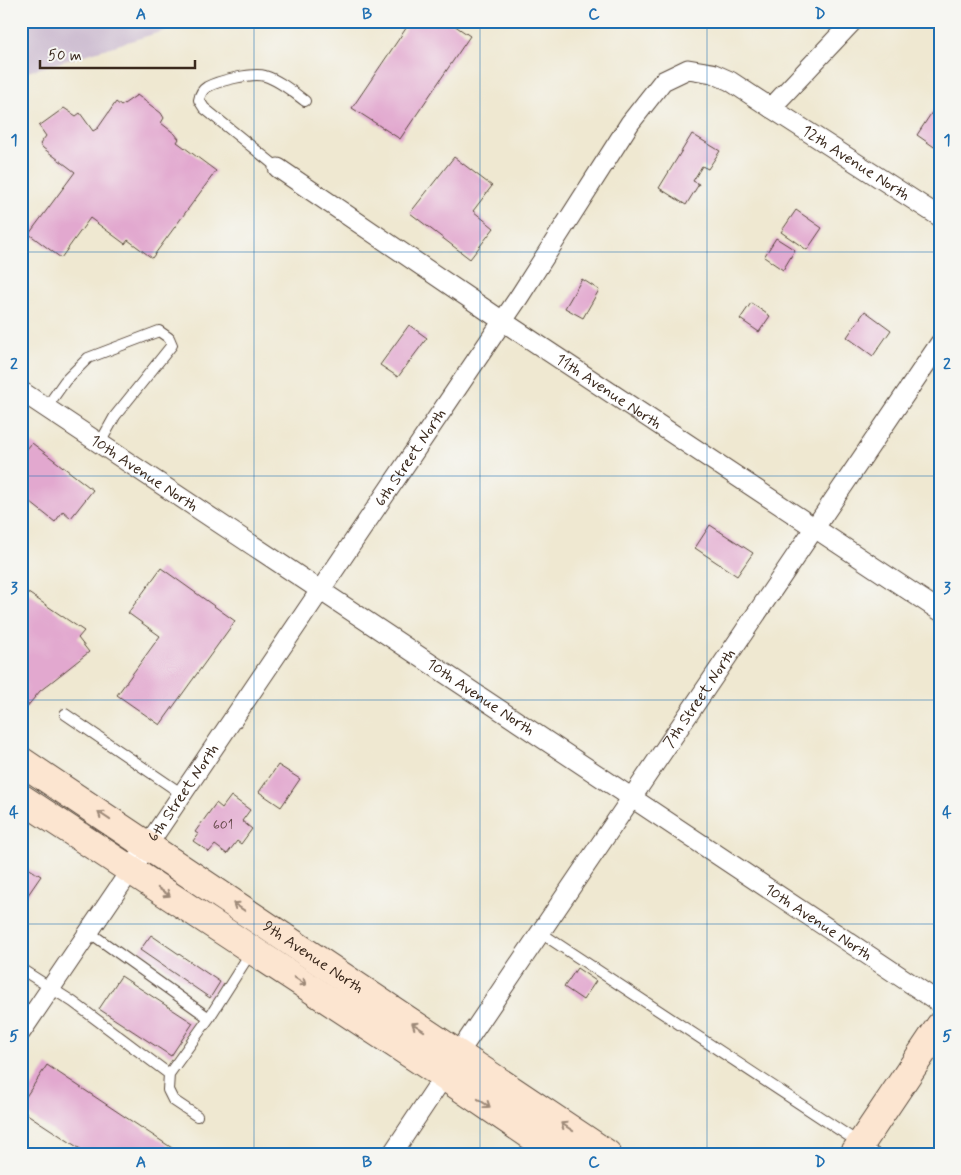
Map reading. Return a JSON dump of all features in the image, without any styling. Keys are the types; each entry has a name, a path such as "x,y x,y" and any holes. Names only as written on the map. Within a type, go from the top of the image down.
{"main road":[{"name":"9th Avenue North","path":"21,761 148,846 451,1065 558,1154"},
{"name":"9th Avenue North","path":"21,798 252,950 608,1154"},
{"path":"863,1150 940,1026"}],"street":[{"path":"771,108 852,21"},
{"name":"6th Street North","path":"21,1032 519,297 630,123 662,82 688,69 712,73 730,81 771,108"},
{"name":"12th Avenue North","path":"771,108 940,217"},
{"name":"11th Avenue North","path":"278,168 502,320 940,611"},
{"name":"7th Street North","path":"392,1154 940,343"},
{"name":"10th Avenue North","path":"21,391 940,1003"}],"lane":[{"path":"278,168 204,108 199,100 201,93 214,84 255,74 272,78 305,101"},
{"path":"46,408 65,382 88,358 159,331 169,338 172,345 115,416 100,443"},
{"path":"65,714 182,794"},
{"path":"89,932 209,1018"},
{"path":"541,933 863,1150"},
{"path":"198,1116 173,1100 168,1090 169,1074 209,1018 252,950"},
{"path":"21,968 51,987 169,1074"}],"shaded area":[{"path":"21,21 197,21 21,74"}],"building":[{"path":"411,21 448,21 470,36 400,139 352,108"},
{"path":"137,95 161,113 164,118 161,123 175,134 179,139 177,142 216,171 152,258 128,240 125,244 90,218 61,258 29,234 75,172 43,148 40,144 46,136 39,126 64,108 76,116 80,113 93,131 98,128 116,102 121,106"},
{"path":"940,100 940,151 917,135"},
{"path":"692,134 720,151 708,169 702,166 693,181 699,184 686,205 659,188"},
{"path":"454,157 492,186 473,211 494,228 470,259 410,213"},
{"path":"796,210 822,228 807,250 781,232"},
{"path":"776,238 795,250 783,270 764,257"},
{"path":"582,279 599,290 583,318 565,308"},
{"path":"751,303 770,316 759,332 740,319"},
{"path":"865,311 891,330 873,356 847,337"},
{"path":"409,325 427,338 398,377 380,365"},
{"path":"32,443 93,490 71,518 63,511 55,522 21,495 21,456"},
{"path":"710,525 753,553 737,576 695,548"},
{"path":"161,568 235,621 160,725 117,695 160,636 128,613"},
{"path":"21,588 84,631 78,638 89,652 40,691 21,714"},
{"path":"278,765 300,779 281,807 259,792"},
{"path":"231,796 250,810 242,821 252,829 241,844 237,841 227,854 215,845 209,852 193,841 198,834 195,832 216,803 222,808"},
{"path":"23,865 41,876 21,905 21,868"},
{"path":"151,935 220,982 210,998 140,950"},
{"path":"577,968 596,981 583,1000 564,987"},
{"path":"121,976 193,1023 171,1056 99,1009"},
{"path":"47,1065 175,1150 172,1154 88,1154 21,1110 21,1104"}]}
